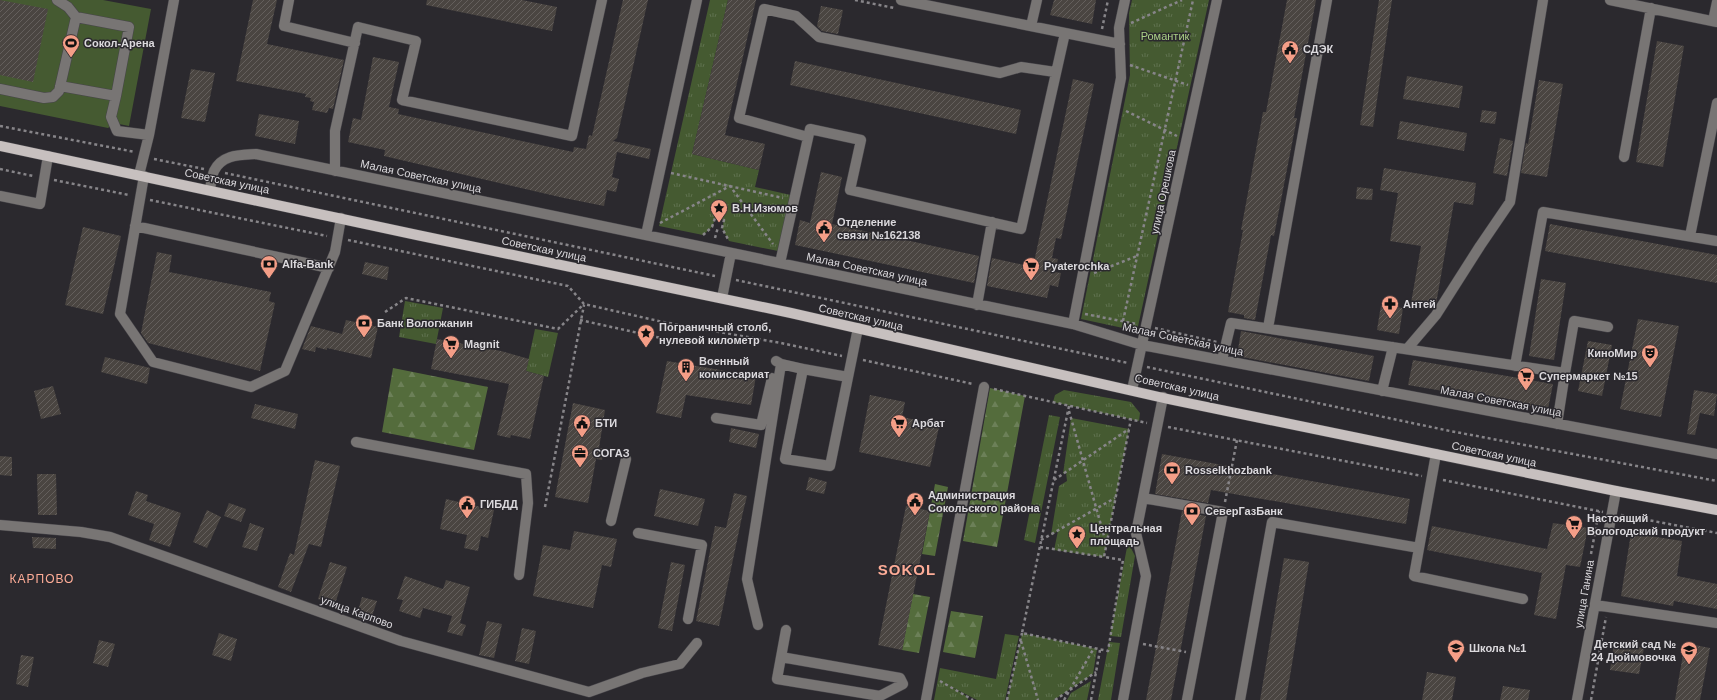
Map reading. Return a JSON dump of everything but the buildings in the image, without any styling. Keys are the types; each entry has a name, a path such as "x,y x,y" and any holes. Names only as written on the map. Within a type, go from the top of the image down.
{"main road":[{"name":"Советская улица","path":"0,146 722,298 1163,397 1616,492 1717,510"}],"street":[{"path":"57,0 68,8 76,17 129,27 111,117 117,130 149,135"},
{"path":"174,0 145,153 135,226 120,314 152,362 251,387 284,371 335,252 341,218"},
{"path":"289,0 284,26 354,43"},
{"path":"335,171 335,131 358,27 416,41 402,100 572,136 602,0"},
{"path":"646,235 697,0"},
{"path":"1031,26 1037,0"},
{"path":"1074,324 1121,78 1119,28 1125,0"},
{"name":"улица Орешкова","path":"1132,390 1217,0"},
{"path":"1268,328 1326,0"},
{"path":"1408,349 1436,315 1510,202 1543,0"},
{"path":"1610,0 1656,6 1715,21 1717,2"},
{"path":"901,5 1031,26 1120,44"},
{"path":"1624,157 1656,6"},
{"path":"808,137 739,118 764,9 796,16 819,37 1000,73 1021,67 1055,72"},
{"path":"0,89 44,98 53,97 59,91 76,17"},
{"path":"780,263 810,128 861,140 850,190 1020,229 1064,33"},
{"path":"60,86 116,96"},
{"path":"1690,236 1717,103"},
{"name":"Малая Советская улица","path":"214,171 222,160 236,155 256,154 1074,324 1142,345 1717,454"},
{"path":"0,196 40,204 48,156"},
{"path":"210,190 214,171"},
{"path":"1515,366 1543,212 1717,241"},
{"path":"977,305 992,222"},
{"path":"135,226 329,268"},
{"path":"722,298 731,253"},
{"path":"1557,424 1574,321 1608,327"},
{"path":"1222,360 1231,323 1565,373"},
{"path":"803,369 785,458 830,466 858,328"},
{"path":"1382,391 1393,347"},
{"path":"716,418 761,425 776,360 781,364 848,377"},
{"path":"758,625 747,579 781,364"},
{"path":"926,700 984,387"},
{"path":"1123,700 1146,576 1136,533 1163,397"},
{"path":"356,442 526,474 528,503 519,575"},
{"path":"1436,454 1414,576 1522,599"},
{"path":"611,521 626,459"},
{"name":"улица Ганина","path":"1577,700 1616,492"},
{"path":"1143,498 1223,512 1187,700"},
{"path":"1240,700 1272,522 1419,548"},
{"name":"улица Карпово","path":"0,526 81,532 110,537 400,641 590,692 642,673 680,664 697,642"},
{"path":"638,533 702,545 688,619"},
{"path":"1595,605 1717,623"},
{"path":"781,657 900,678 903,684 880,696 777,679 781,657 786,630"}],"path":[{"path":"855,0 901,5"},
{"path":"1100,40 1108,0"},
{"path":"1119,28 1182,0"},
{"path":"1123,321 1193,0"},
{"path":"1120,62 1175,82 1198,88"},
{"path":"1116,106 1186,141"},
{"path":"0,126 145,153 151,158 726,278 1450,432 1717,481"},
{"path":"0,169 131,196"},
{"path":"670,173 794,200"},
{"path":"659,224 730,186"},
{"path":"730,186 774,245"},
{"path":"146,199 334,237"},
{"path":"703,235 712,227 715,218 724,220 722,228 729,240"},
{"path":"712,227 722,228"},
{"path":"715,238 718,227"},
{"path":"342,239 568,286 584,304 663,322 781,342 849,358"},
{"path":"1082,278 1138,256"},
{"path":"386,312 406,298 558,329 584,304"},
{"path":"545,507 584,304"},
{"path":"1076,312 1146,326"},
{"path":"580,320 661,338"},
{"path":"857,359 1157,425"},
{"path":"1007,700 1069,406"},
{"path":"1068,410 1106,543"},
{"path":"1104,557 1131,419"},
{"path":"1054,480 1129,429"},
{"path":"1228,493 1237,440"},
{"path":"1041,540 1116,498"},
{"path":"1022,634 1108,651 1123,560 1040,548"},
{"path":"1591,700 1607,607"},
{"path":"1021,639 1038,700"},
{"path":"1134,642 1196,654"},
{"path":"1064,700 1094,648"},
{"path":"1091,700 1100,650"},
{"path":"1055,700 1096,672"},
{"path":"931,676 973,700"}],"green space":[{"name":"Сокол-Арена","path":"0,0 103,0 151,9 129,126 114,123 108,128 0,106"},
{"path":"710,0 728,0 692,154 759,170 755,187 795,196 783,252 729,241 722,228 724,220 715,219 712,227 703,235 659,226"},
{"name":"Романтик","path":"1132,0 1209,0 1137,331 1081,319 1130,75 1129,13"},
{"path":"405,301 443,308 436,344 399,337"},
{"path":"535,329 558,333 548,377 526,371"},
{"path":"393,368 488,387 474,450 382,432"},
{"path":"990,388 1025,396 997,547 963,541"},
{"path":"1064,390 1131,402 1140,413 1139,421 1053,402 1055,395"},
{"path":"1049,415 1060,417 1035,543 1024,540"},
{"path":"1071,418 1129,429 1104,557 1054,550 1058,531 1051,535 1059,486 1067,481 1066,472 1063,474"},
{"path":"935,484 948,487 935,556 922,554"},
{"path":"1128,542 1135,556 1121,637 1110,636"},
{"path":"913,594 930,597 919,653 902,650"},
{"path":"951,611 983,616 975,658 943,652"},
{"path":"1022,633 1097,649 1093,674 1054,700 1007,700"},
{"path":"1005,634 1019,636 1005,700 977,700 950,686 968,697 968,700 934,700 940,668 996,679"},
{"path":"1109,642 1120,643 1111,700 1098,700"},
{"path":"1091,681 1087,700 1067,700 1071,693"}],"place":[{"name":"Сокол-Арена","path":"71,58"},
{"name":"СДЭК","path":"1290,64"},
{"name":"В.Н.Изюмов","path":"719,223"},
{"name":"Отделение связи №162138","path":"824,243"},
{"name":"Alfa-Bank","path":"269,279"},
{"name":"Pyaterochka","path":"1031,281"},
{"name":"Антей","path":"1390,319"},
{"name":"Банк Вологжанин","path":"364,338"},
{"name":"Пограничный столб, нулевой километр","path":"646,348"},
{"name":"Magnit","path":"451,359"},
{"name":"КиноМир","path":"1650,368"},
{"name":"Военный комиссариат","path":"686,382"},
{"name":"Супермаркет №15","path":"1526,391"},
{"name":"БТИ","path":"582,438"},
{"name":"Арбат","path":"899,438"},
{"name":"СОГАЗ","path":"580,468"},
{"name":"Rosselkhozbank","path":"1172,485"},
{"name":"Администрация Сокольского района","path":"915,516"},
{"name":"ГИБДД","path":"467,519"},
{"name":"СеверГазБанк","path":"1192,526"},
{"name":"Настоящий Вологодский продукт","path":"1574,539"},
{"name":"Центральная площадь","path":"1077,549"},
{"name":"Школа №1","path":"1456,663"},
{"name":"Детский сад № 24 Дюймовочка","path":"1689,665"}],"district":[{"name":"SOKOL","path":"907,569"},
{"name":"КАРПОВО","path":"42,579"}]}
